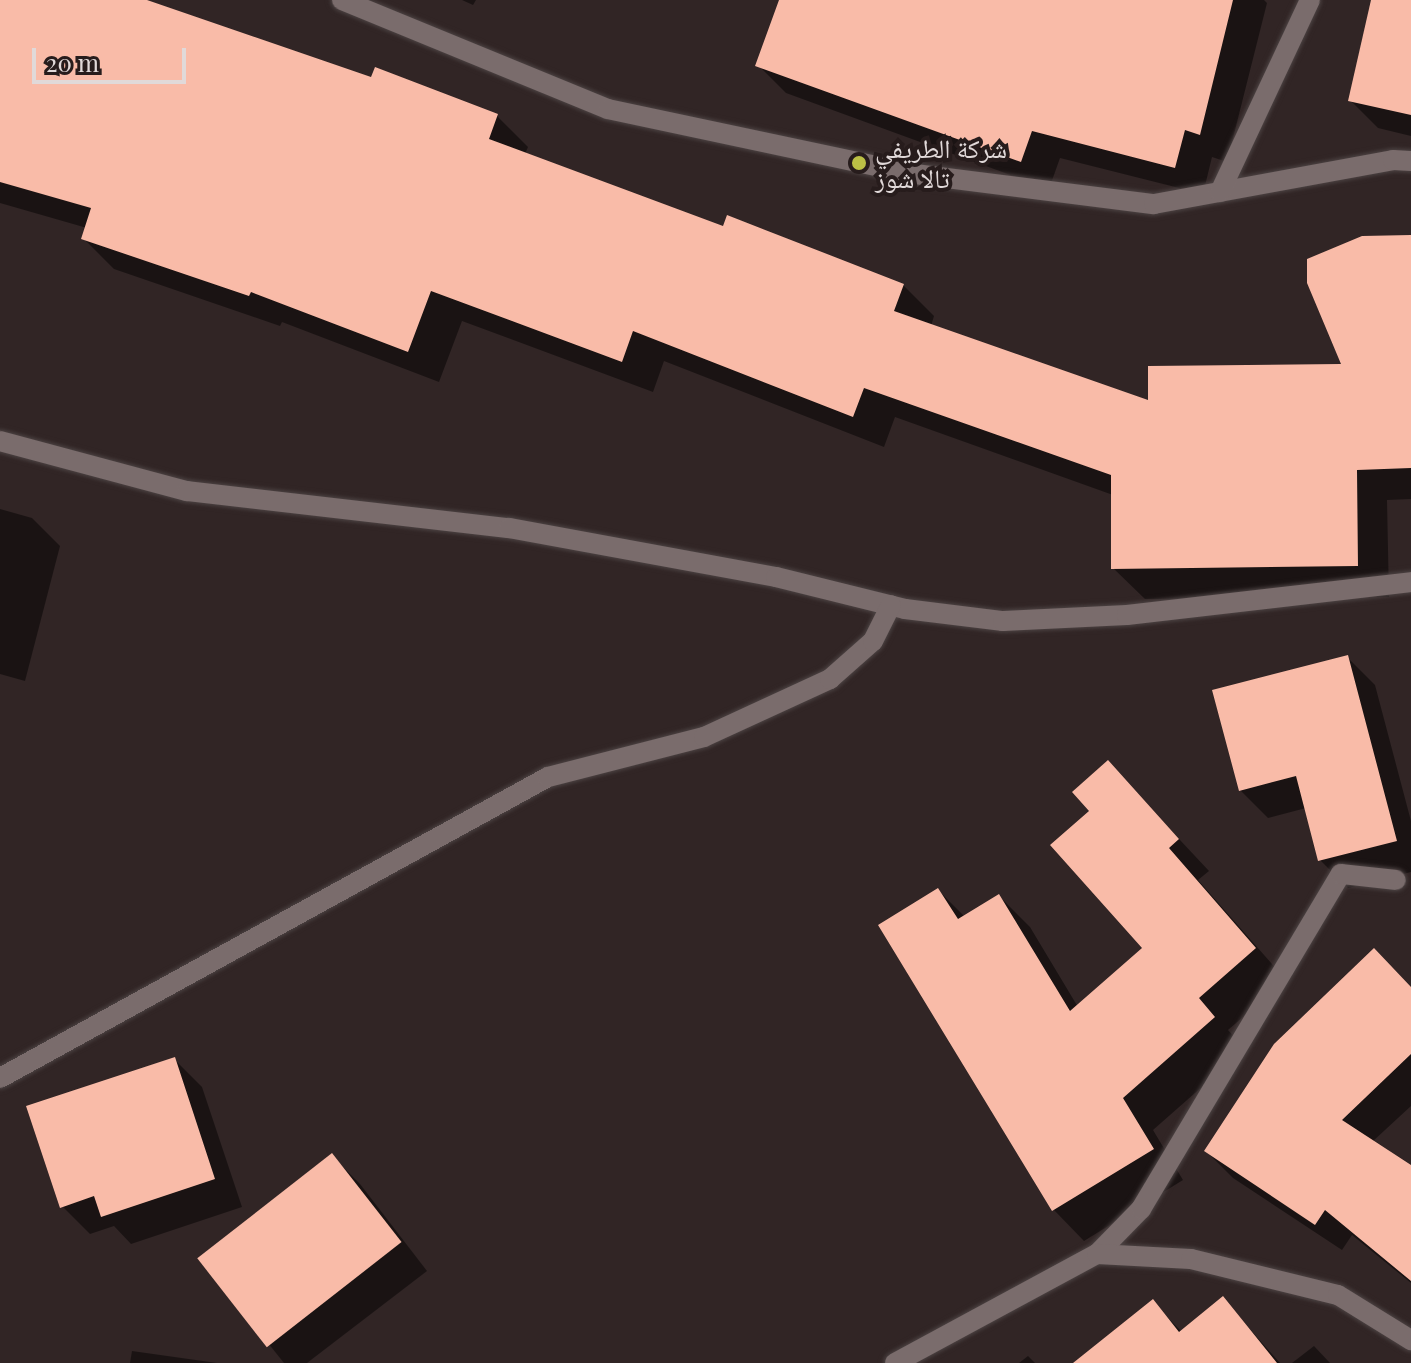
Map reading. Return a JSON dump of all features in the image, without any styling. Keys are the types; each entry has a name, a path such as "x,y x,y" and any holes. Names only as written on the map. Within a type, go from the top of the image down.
{"street":[{"path":"342,0 608,109 915,174 1154,204 1393,160 1411,161"},
{"path":"1220,192 1310,0"},
{"path":"0,441 187,491 509,528 776,577 891,605 1003,621 1127,615 1411,582"},
{"path":"0,1078 548,777 704,737 830,679 873,641 891,605"},
{"path":"895,1363 1097,1254 1141,1209 1341,874 1396,880"},
{"path":"1097,1254 1191,1259 1338,1295 1411,1340"}],"building":[{"path":"0,0 147,0 371,77 375,67 498,114 489,139 723,226 727,215 904,284 894,311 1148,400 1148,366 1341,364 1307,283 1307,259 1362,236 1411,235 1411,468 1357,470 1358,566 1111,569 1111,475 864,388 853,417 633,331 622,362 431,291 408,352 251,292 249,296 81,239 91,208 0,182"},
{"path":"779,0 1233,0 1200,135 1185,130 1175,168 1032,131 1021,162 755,66"},
{"path":"1371,0 1411,0 1411,115 1348,101"},
{"path":"1348,655 1397,841 1318,861 1296,776 1239,791 1212,690"},
{"path":"1108,760 1179,839 1169,848 1256,948 1199,998 1215,1017 1123,1098 1154,1149 1052,1211 878,925 938,888 958,919 999,894 1070,1011 1142,948 1050,845 1089,811 1072,792"},
{"path":"1374,948 1411,987 1411,1054 1342,1120 1411,1165 1411,1281 1325,1210 1315,1225 1204,1151 1274,1044"},
{"path":"175,1057 215,1179 101,1217 94,1196 60,1208 26,1106"},
{"path":"332,1153 402,1242 267,1347 197,1258"},
{"path":"1223,1296 1277,1363 1073,1363 1153,1299 1179,1332"}],"place":[{"name":"شركة الطريفي تالا شوز","path":"859,163"}]}
